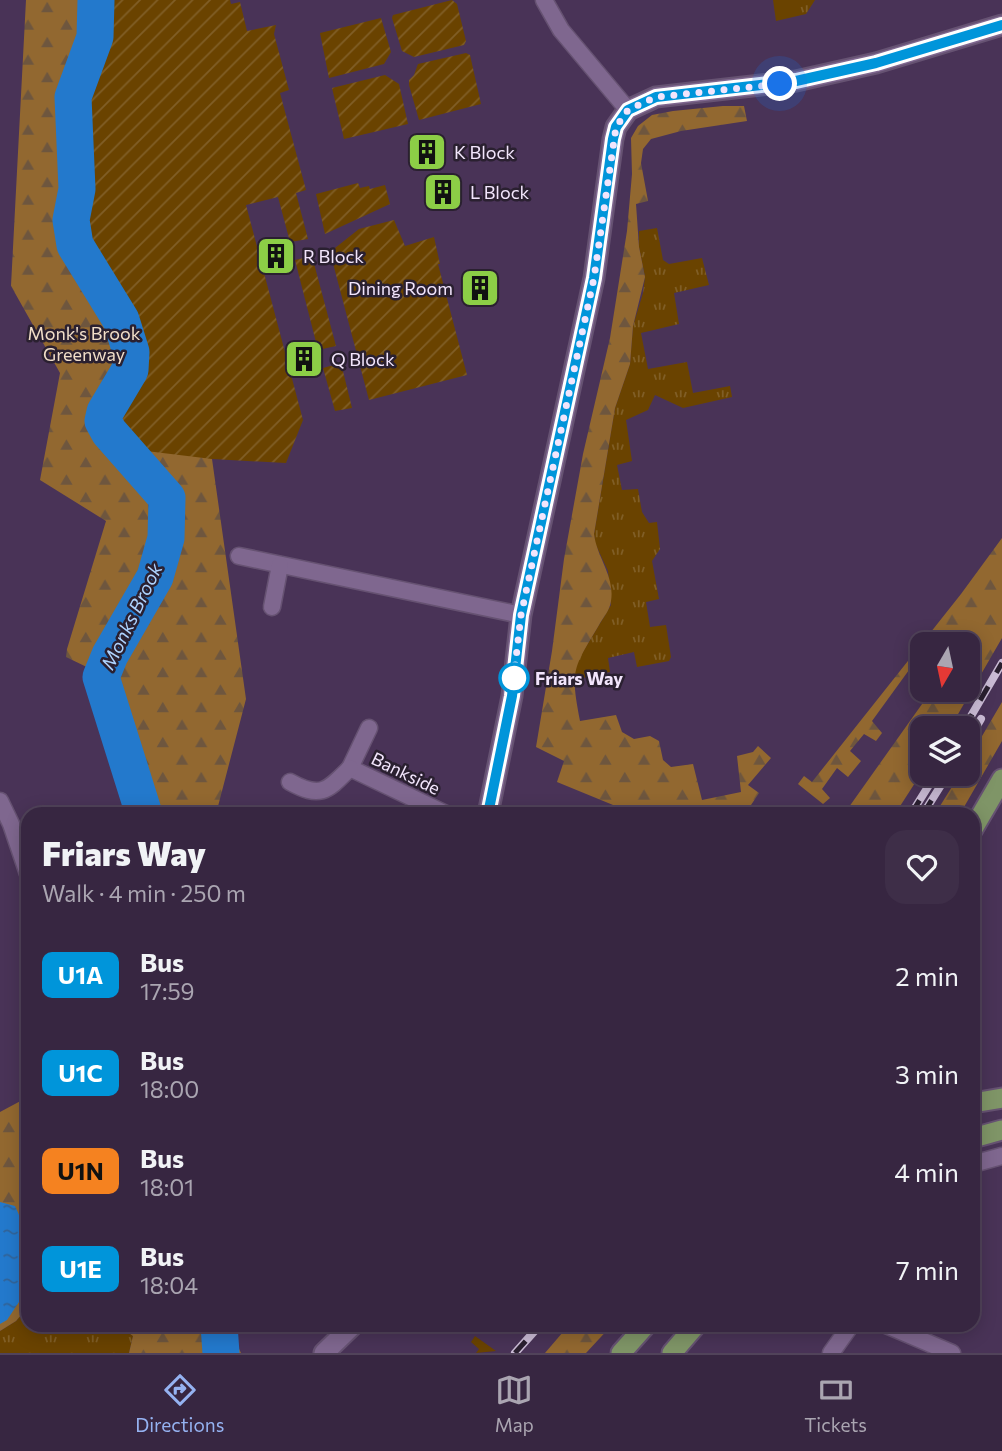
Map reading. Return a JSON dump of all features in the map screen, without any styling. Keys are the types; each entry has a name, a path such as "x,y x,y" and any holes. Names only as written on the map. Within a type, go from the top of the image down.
{"main road":[{"path":"980,817 1002,779"},
{"path":"980,1102 1002,1098"},
{"path":"980,1136 1002,1130"},
{"path":"621,1353 640,1332"},
{"path":"672,1353 690,1332"}],"street":[{"path":"544,0 561,30 628,110"},
{"path":"489,807 512,696 521,615 594,278 616,127 628,110 656,97 796,81 876,63 1002,25"},
{"path":"239,556 521,615"},
{"path":"272,607 280,565"},
{"name":"Bankside","path":"290,782 317,793 330,788 350,768 369,728"},
{"name":"Bankside","path":"350,768 431,807"},
{"path":"0,801 21,853"},
{"path":"980,1162 1002,1156"},
{"path":"324,1353 346,1332"},
{"path":"831,1353 846,1332"},
{"path":"902,1332 952,1353"}],"green space":[{"name":"Monk's Brook Greenway","path":"26,0 82,0 81,37 60,98 65,184 64,239 68,255 80,279 116,328 122,343 120,367 99,407 95,427 142,484 149,511 150,532 142,574 125,613 93,670 66,657 106,521 40,480 60,373 11,286"},
{"path":"107,0 230,0 231,4 240,2 247,31 276,25 274,34 289,90 280,93 306,190 296,193 308,239 290,242 278,197 246,205 303,420 286,463 212,459 138,450 112,422 112,414 143,368 144,352 130,314 87,242 82,217 90,190 82,98 98,63 108,22"},
{"path":"452,0 457,4 466,41 464,45 414,57 402,51 393,15"},
{"path":"773,0 815,0 806,14 776,21"},
{"path":"381,18 391,52 384,64 329,78 320,33"},
{"path":"466,53 470,55 481,104 419,120 409,85 418,64"},
{"path":"385,75 399,84 408,124 344,139 332,88"},
{"path":"744,106 747,121 681,131 651,139 643,149 641,163 648,201 636,204 639,247 645,277 633,326 630,364 615,408 594,534 608,575 611,601 579,661 575,690 580,721 616,715 622,732 634,739 650,736 659,741 663,760 671,767 693,764 702,800 741,792 737,756 753,752 758,746 771,758 748,785 759,793 750,807 618,807 557,782 564,761 536,747 564,559 583,454 610,338 627,231 632,174 631,138 638,126 652,115"},
{"path":"358,183 360,188 369,186 370,189 385,185 390,204 325,234 316,194"},
{"path":"82,217 213,424 212,459 246,699 218,807 156,807 117,676 121,661 162,575 171,543 174,512 172,498 163,481 112,422 112,414 143,368 144,352 130,314 87,242"},
{"path":"394,220 405,246 434,237 438,264 467,375 369,400 330,252 359,229"},
{"path":"657,228 663,260 669,264 702,258 709,285 674,293 679,324 641,333 648,369 687,362 693,393 730,386 732,397 683,408 655,395 648,410 626,420 632,461 617,465 622,490 638,489 642,512 649,523 657,522 660,549 652,561 659,599 646,602 650,627 666,625 671,657 669,661 637,667 634,652 608,658 610,672 573,680 575,665 611,605 608,571 595,543 594,534 615,408 630,364 633,326 643,293 645,277 639,231"},
{"path":"312,256 336,346 318,350 295,260"},
{"path":"341,363 352,408 335,411 323,368"},
{"path":"1002,538 1002,638 980,676 980,632 931,632"},
{"path":"910,658 910,671 872,721 882,733 876,741 864,734 850,751 861,761 848,777 837,768 822,789 830,798 823,804 798,784 804,776 812,782"},
{"path":"923,702 965,702 957,716 914,716"},
{"path":"1002,702 1002,741 980,779 980,740"},
{"path":"910,721 910,786 913,786 900,807 849,807"},
{"path":"952,786 976,786 964,807 939,807"},
{"path":"21,1101 21,1315 0,1331 0,1112"},
{"path":"21,1315 21,1332 128,1332 133,1336 129,1353 0,1353 0,1331"},
{"path":"128,1332 230,1332 241,1353 129,1353 133,1336"},
{"path":"563,1332 606,1332 586,1353 545,1353"},
{"path":"475,1336 496,1351 476,1353 479,1349 471,1342"}],"water":[{"path":"0,1202 15,1206 21,1219 21,1289 19,1302 7,1320 0,1324"}],"waterway":[{"name":"Monks Brook","path":"96,0 95,37 73,97 77,189 71,220 75,245 121,320 131,352 130,370 105,412 103,421 109,432 167,498 166,538 155,577 110,655 101,677 142,807"},
{"name":"Monks Brook","path":"220,1332 221,1353"}],"railway":[{"path":"971,716 1002,663"},
{"path":"915,807 928,786"},
{"path":"927,807 940,786"},
{"path":"515,1353 534,1332"}],"bus line":[{"name":"U1A","path":"490,807 512,696 521,615 594,278 613,139 621,118 641,102 656,97 796,81 876,63 1002,25"}],"place":[{"name":"K Block","path":"427,152"},
{"name":"L Block","path":"443,192"},
{"name":"R Block","path":"276,256"},
{"name":"Dining Room","path":"480,288"},
{"name":"Q Block","path":"304,359"},
{"name":"Friars Way","path":"514,678"}],"route":[{"path":"514,678 513,684 521,615 594,278 616,127 628,110 656,97 780,84"}]}
